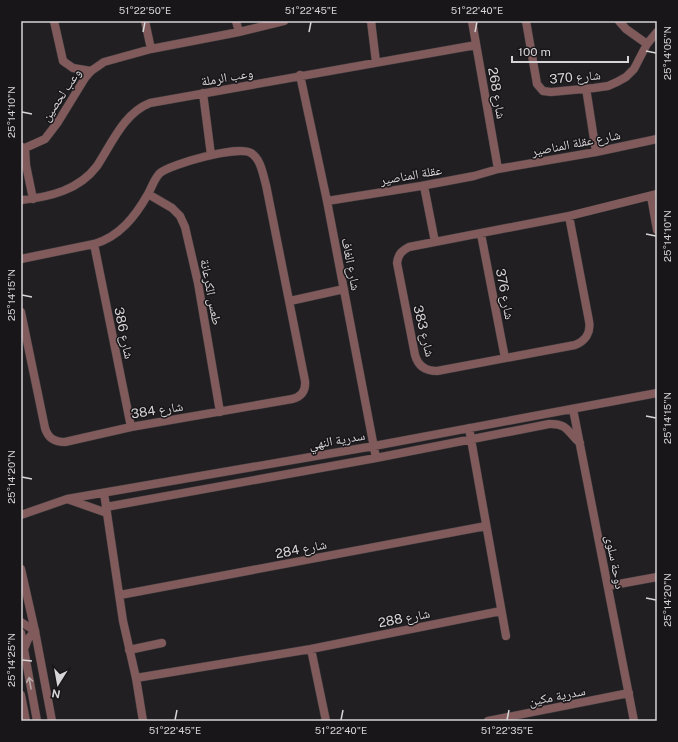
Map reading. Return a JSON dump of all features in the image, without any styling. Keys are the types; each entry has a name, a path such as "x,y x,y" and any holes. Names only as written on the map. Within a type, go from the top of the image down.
{"street":[{"path":"54,21 63,61 73,68 92,71"},
{"path":"145,21 151,49"},
{"path":"236,21 239,32"},
{"name":"وعب لحصين","path":"32,199 23,148 45,139 58,122 85,78 92,71 109,60 151,49 239,32 284,21"},
{"path":"371,21 376,62"},
{"name":"شارع 268","path":"472,21 498,169"},
{"name":"شارع 370","path":"526,21 537,84 545,92 608,86 617,82 626,77 634,69 647,44 657,32"},
{"path":"619,21 626,29 647,44"},
{"name":"وعب الرملة","path":"21,200 32,199 68,190 87,177 97,166 129,117 137,109 150,103 300,75 476,45"},
{"name":"شارع الغاف","path":"300,75 327,201 376,458"},
{"path":"586,88 596,152"},
{"path":"204,93 212,155"},
{"name":"شارع عقلة المناصير","path":"498,169 596,152 657,138"},
{"name":"شارع 384","path":"21,259 103,242 121,230 133,216 148,194 156,178 164,170 212,155 231,151 250,152 258,161 266,186 290,301 305,381 305,389 300,396 292,399 131,427 65,442 59,442 50,438 45,428 21,312"},
{"name":"عقلة المناصير","path":"327,201 424,186 474,176 498,169"},
{"path":"424,186 435,242"},
{"name":"طعس الكرعانة","path":"148,194 172,208 180,216 185,227 198,283 220,412"},
{"path":"654,195 657,230"},
{"name":"شارع 383","path":"569,216 589,321 589,332 582,342 575,345 432,371 422,368 416,360 398,268 398,258 404,250 435,242 569,216 654,195"},
{"name":"شارع 376","path":"481,234 506,358"},
{"name":"شارع 386","path":"94,244 131,427"},
{"path":"290,301 344,289"},
{"name":"سدرية النهي","path":"21,515 67,500 374,446 657,393"},
{"name":"دوحة سلوى","path":"573,409 634,721"},
{"path":"67,500 106,510 555,424 568,429 580,443"},
{"path":"469,428 506,636"},
{"path":"104,493 123,622 136,678 143,721"},
{"name":"شارع 284","path":"120,595 486,526"},
{"path":"21,569 35,631 52,721"},
{"path":"608,586 657,577"},
{"name":"شارع 288","path":"136,678 311,649 501,611"},
{"path":"21,622 35,631"},
{"path":"24,650 28,640 35,631"},
{"path":"21,633 37,721"},
{"path":"129,650 162,643"},
{"path":"311,649 326,721"},
{"name":"سدرية مكين","path":"488,721 526,718 629,693"},
{"path":"21,695 26,721"}]}
